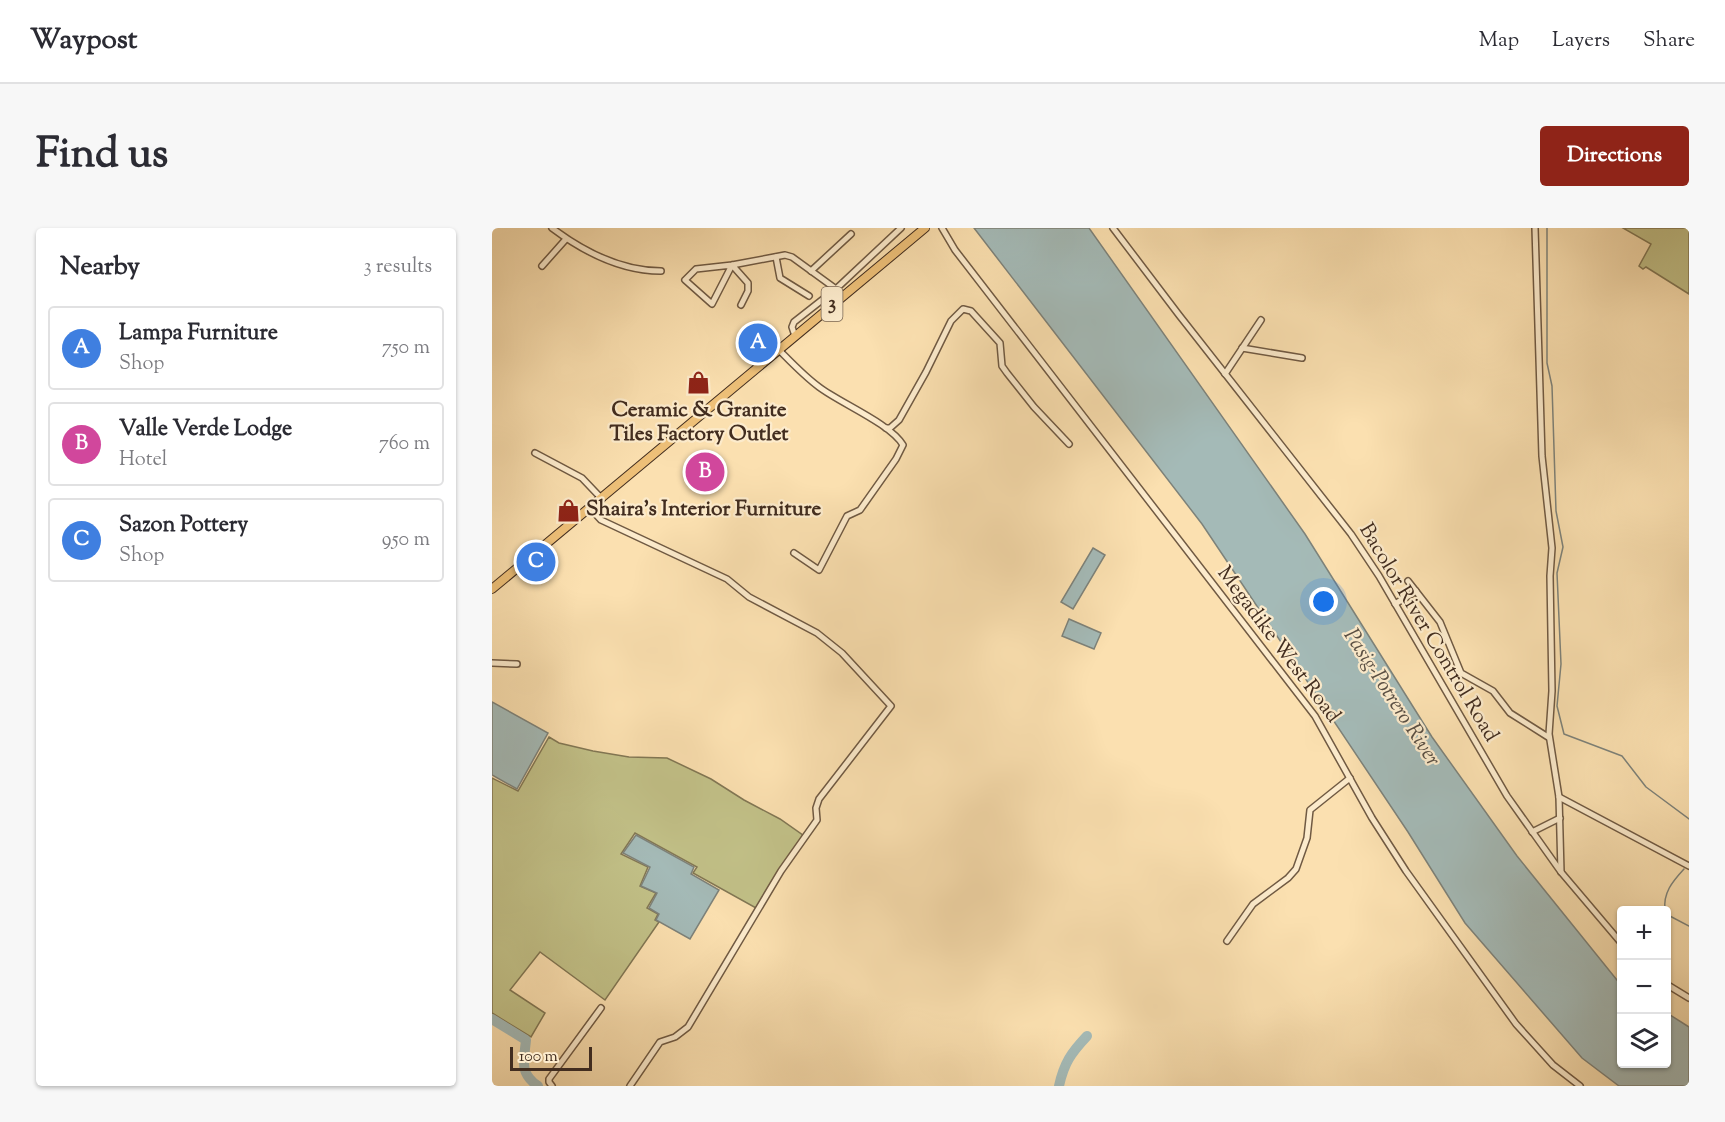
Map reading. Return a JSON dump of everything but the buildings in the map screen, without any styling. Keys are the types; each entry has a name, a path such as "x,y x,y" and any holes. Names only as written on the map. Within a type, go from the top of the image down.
{"highway":[{"name":"3","path":"492,589 925,228"}],"street":[{"path":"552,228 566,239 608,261 641,271 661,271"},
{"path":"795,336 792,327 794,321 836,289 899,228"},
{"name":"Megadike West Road","path":"942,228 962,258 1315,716 1372,818 1406,871 1516,1024 1553,1065 1580,1086"},
{"name":"Bacolor River Control Road","path":"1113,228 1351,534 1379,576 1501,788 1561,872 1617,938"},
{"path":"1535,228 1542,456 1552,548 1549,729 1559,797 1561,872"},
{"path":"811,271 851,234"},
{"path":"542,266 566,239"},
{"path":"732,265 712,304 686,280 696,269 785,255 792,257 836,289"},
{"path":"776,257 780,278 809,296"},
{"path":"732,265 749,286 741,305"},
{"path":"884,428 890,428 899,420 951,321 963,309 971,312 1000,343 1002,366 1034,407 1069,444"},
{"path":"1225,374 1261,320"},
{"path":"1242,348 1302,358"},
{"path":"778,349 820,388 884,428 899,439 903,445 896,459 860,510 847,516 819,570 794,553"},
{"path":"535,453 582,478 602,499"},
{"path":"590,508 601,520 727,579 749,597 817,633 842,653 891,706 819,799 816,808 817,820 781,872 688,1027 675,1037 660,1042 630,1086"},
{"path":"1408,580 1440,622 1461,673 1493,691 1510,713 1547,735 1551,740"},
{"path":"1395,604 1416,591"},
{"path":"492,663 517,664"},
{"path":"1227,941 1253,904 1288,878 1296,869 1307,838 1310,810 1350,778"},
{"path":"1559,797 1689,866"},
{"path":"1532,832 1560,818"},
{"path":"1671,987 1689,998"},
{"path":"552,1086 549,1079 601,1008"}],"shaded area":[{"path":"1623,228 1689,228 1689,294 1646,267 1643,269 1639,266 1651,244"},
{"path":"549,737 559,743 593,751 629,757 667,758 711,779 780,819 807,838 756,908 693,873 697,867 635,833 621,854 648,867 640,886 656,893 647,908 658,914 655,920 659,922 605,1000 540,952 510,990 545,1013 531,1037 492,1013 492,778 518,791"}],"water":[{"name":"Pasig-Potrero River","path":"974,228 1089,228 1305,534 1432,737 1517,856 1617,980 1617,1068 1671,1068 1671,1016 1689,1027 1689,1086 1619,1086 1582,1058 1465,923 1408,832 1202,524"},
{"path":"1093,548 1105,555 1073,609 1061,602"},
{"path":"1069,619 1101,633 1094,649 1062,636"},
{"path":"492,702 548,733 517,789 492,775"},
{"path":"636,835 694,867 691,874 719,890 690,939 656,920 659,914 649,908 657,893 641,886 650,867 623,853"}],"waterway":[{"path":"1547,228 1547,363 1552,386 1556,511 1563,547 1557,573 1561,664 1557,706 1564,734 1622,756 1646,787 1689,819"},
{"path":"1665,906 1669,888 1684,869"},
{"path":"1671,917 1689,926"},
{"path":"492,1019 526,1040 525,1071 538,1086"},
{"path":"1059,1086 1069,1059 1087,1036"}],"place":[{"name":"Lampa Furniture","path":"758,343"},
{"name":"Ceramic & Granite Tiles Factory Outlet","path":"699,383"},
{"name":"Valle Verde Lodge","path":"705,472"},
{"name":"Shaira's Interior Furniture","path":"568,510"},
{"name":"Sazon Pottery","path":"536,562"}]}
